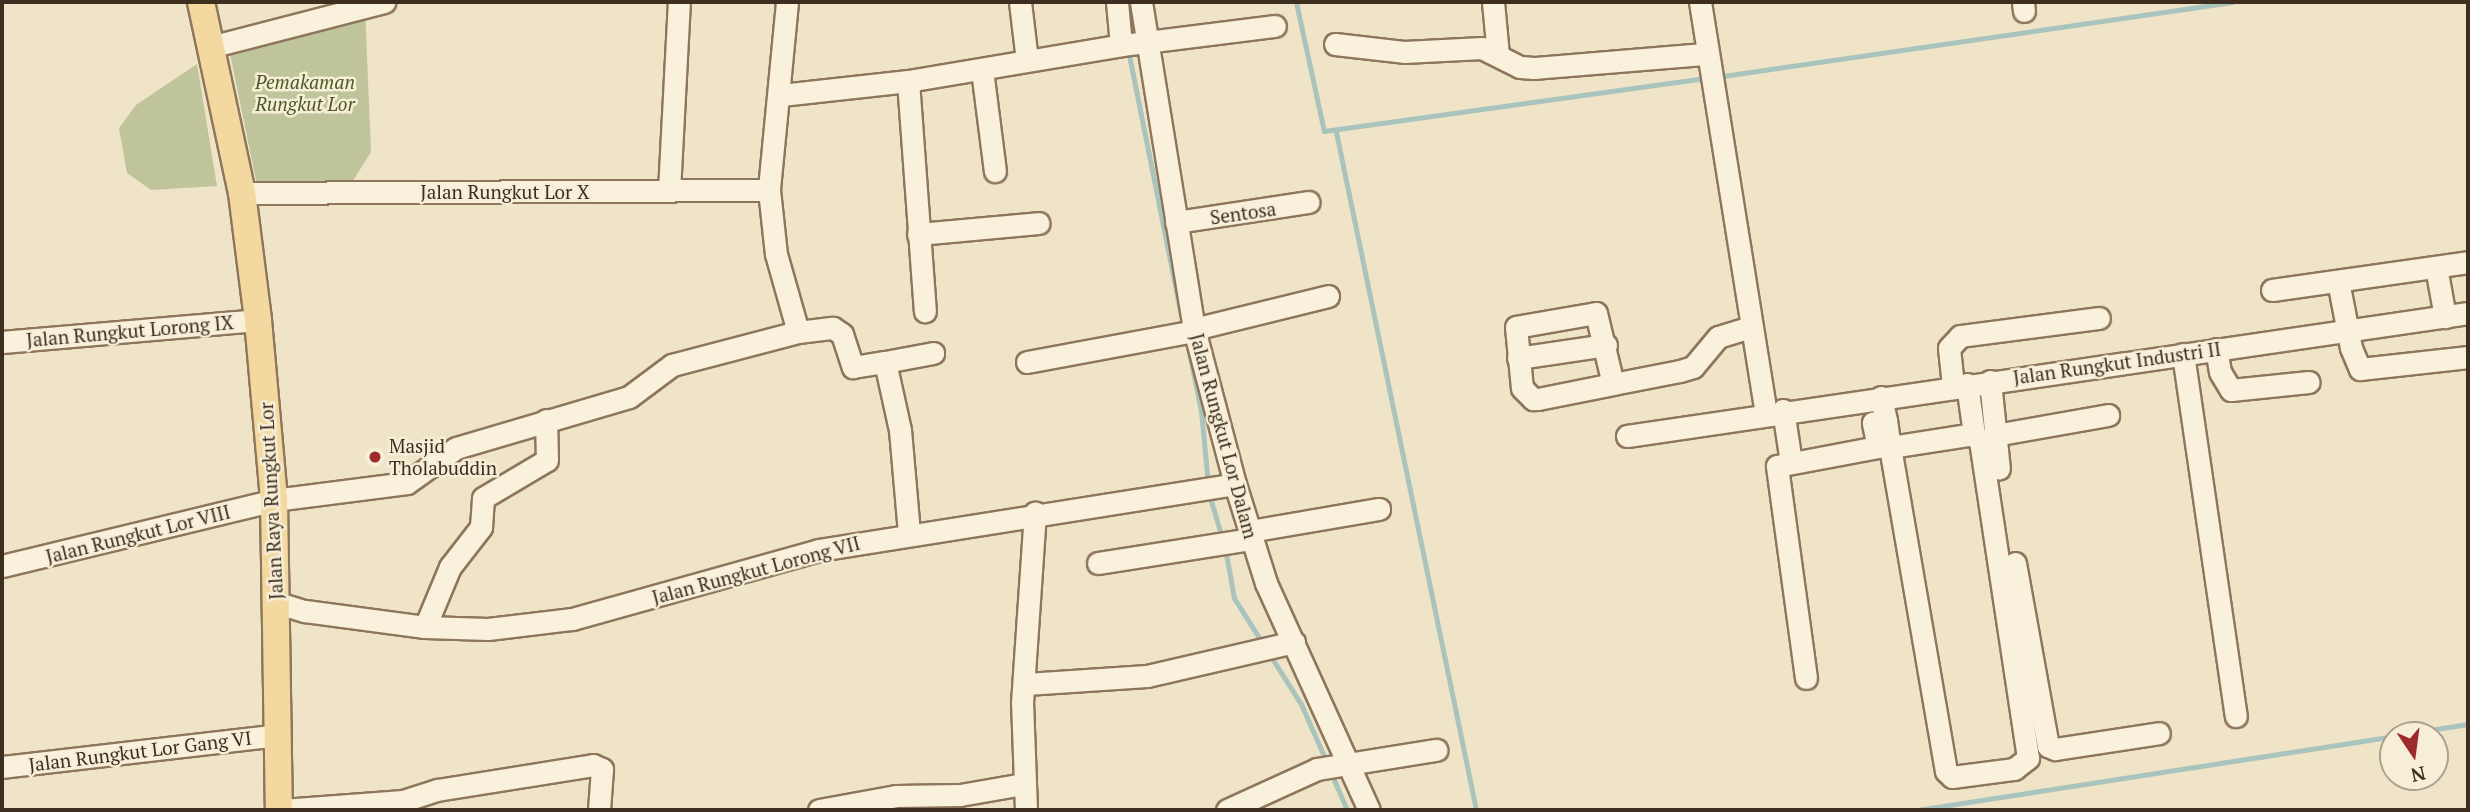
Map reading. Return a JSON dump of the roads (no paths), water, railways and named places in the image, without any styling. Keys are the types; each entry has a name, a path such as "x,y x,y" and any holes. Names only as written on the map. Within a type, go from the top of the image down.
{"main road":[{"name":"Jalan Raya Rungkut Lor","path":"201,2 242,193 258,320 274,500 281,810"}],"street":[{"path":"210,47 384,2"},
{"path":"669,191 679,2"},
{"path":"787,2 781,95 769,190 776,254 798,332"},
{"path":"1020,2 1027,61"},
{"path":"1117,2 1131,44"},
{"path":"1131,44 1141,2"},
{"path":"1493,2 1497,55"},
{"path":"1700,2 1706,61 1751,327 1791,462"},
{"path":"781,95 908,81 1131,44 1275,26"},
{"name":"Jalan Rungkut Lor Dalam","path":"1131,44 1176,222 1188,331 1217,488 1239,541 1294,642 1333,765 1369,810"},
{"path":"1335,44 1404,52 1471,47 1497,55 1520,67 1534,68 1706,61"},
{"path":"982,70 995,171"},
{"path":"908,81 925,311"},
{"name":"Jalan Rungkut Lor X","path":"242,193 769,190"},
{"name":"Sentosa","path":"1176,222 1309,202"},
{"path":"918,234 1038,223"},
{"path":"2272,290 2468,262"},
{"path":"2437,267 2445,317"},
{"path":"2338,281 2356,364 2365,371 2468,357"},
{"path":"1027,362 1188,331 1328,296"},
{"path":"1614,384 1599,317 1589,311 1518,325 1522,388 1533,399 1614,384 1693,367 1718,337 1751,327"},
{"name":"Jalan Rungkut Industri II","path":"1627,436 1774,411 1874,399 2468,313"},
{"path":"2099,318 1960,336 1949,348 1960,385 1984,434 2045,741 2055,749 2159,733"},
{"name":"Jalan Rungkut Lorong IX","path":"2,342 258,320"},
{"name":"Jalan Rungkut Lor VIII","path":"2,566 274,500 407,483 456,448 629,397 672,365 798,332 833,328 842,334 853,367 885,362"},
{"path":"1518,358 1606,345"},
{"path":"2217,349 2220,372 2231,390 2309,382"},
{"path":"909,532 900,430 885,362 933,352"},
{"path":"2183,354 2236,716"},
{"path":"1874,399 1948,775 2014,769 2028,758 1983,453 1990,381"},
{"path":"1806,678 1776,471 1791,462 2108,415"},
{"path":"425,627 445,576 481,527 483,498 547,460 546,420"},
{"path":"1884,447 1939,780"},
{"name":"Jalan Rungkut Lorong VII","path":"278,603 425,627 488,629 572,618 819,550 909,532 1217,488"},
{"path":"1098,563 1239,541 1379,509"},
{"path":"1026,810 1023,784 1026,684 1035,512"},
{"path":"1026,684 1147,676 1268,651 1294,642"},
{"name":"Jalan Rungkut Lor Gang VI","path":"2,767 278,735"},
{"path":"1227,810 1249,805 1333,765 1436,750"},
{"path":"281,810 404,806 437,790 599,765 598,810"},
{"path":"819,810 896,796 960,795 1023,784"}],"waterway":[{"path":"1296,2 1324,131 1707,78"},
{"path":"1716,77 2233,2"},
{"path":"1128,50 1181,315"},
{"path":"1336,132 1476,810"},
{"path":"1187,342 1201,411 1208,484"},
{"path":"1209,494 1222,538"},
{"path":"1225,548 1234,598 1263,644"},
{"path":"1268,652 1301,704 1326,761"},
{"path":"2449,727 2468,724"},
{"path":"1917,810 2379,738"},
{"path":"1331,773 1347,810"}],"place":[{"name":"Masjid Tholabuddin","path":"375,457"}],"park label":[{"name":"Pemakaman Rungkut Lor","path":"305,93"}]}
